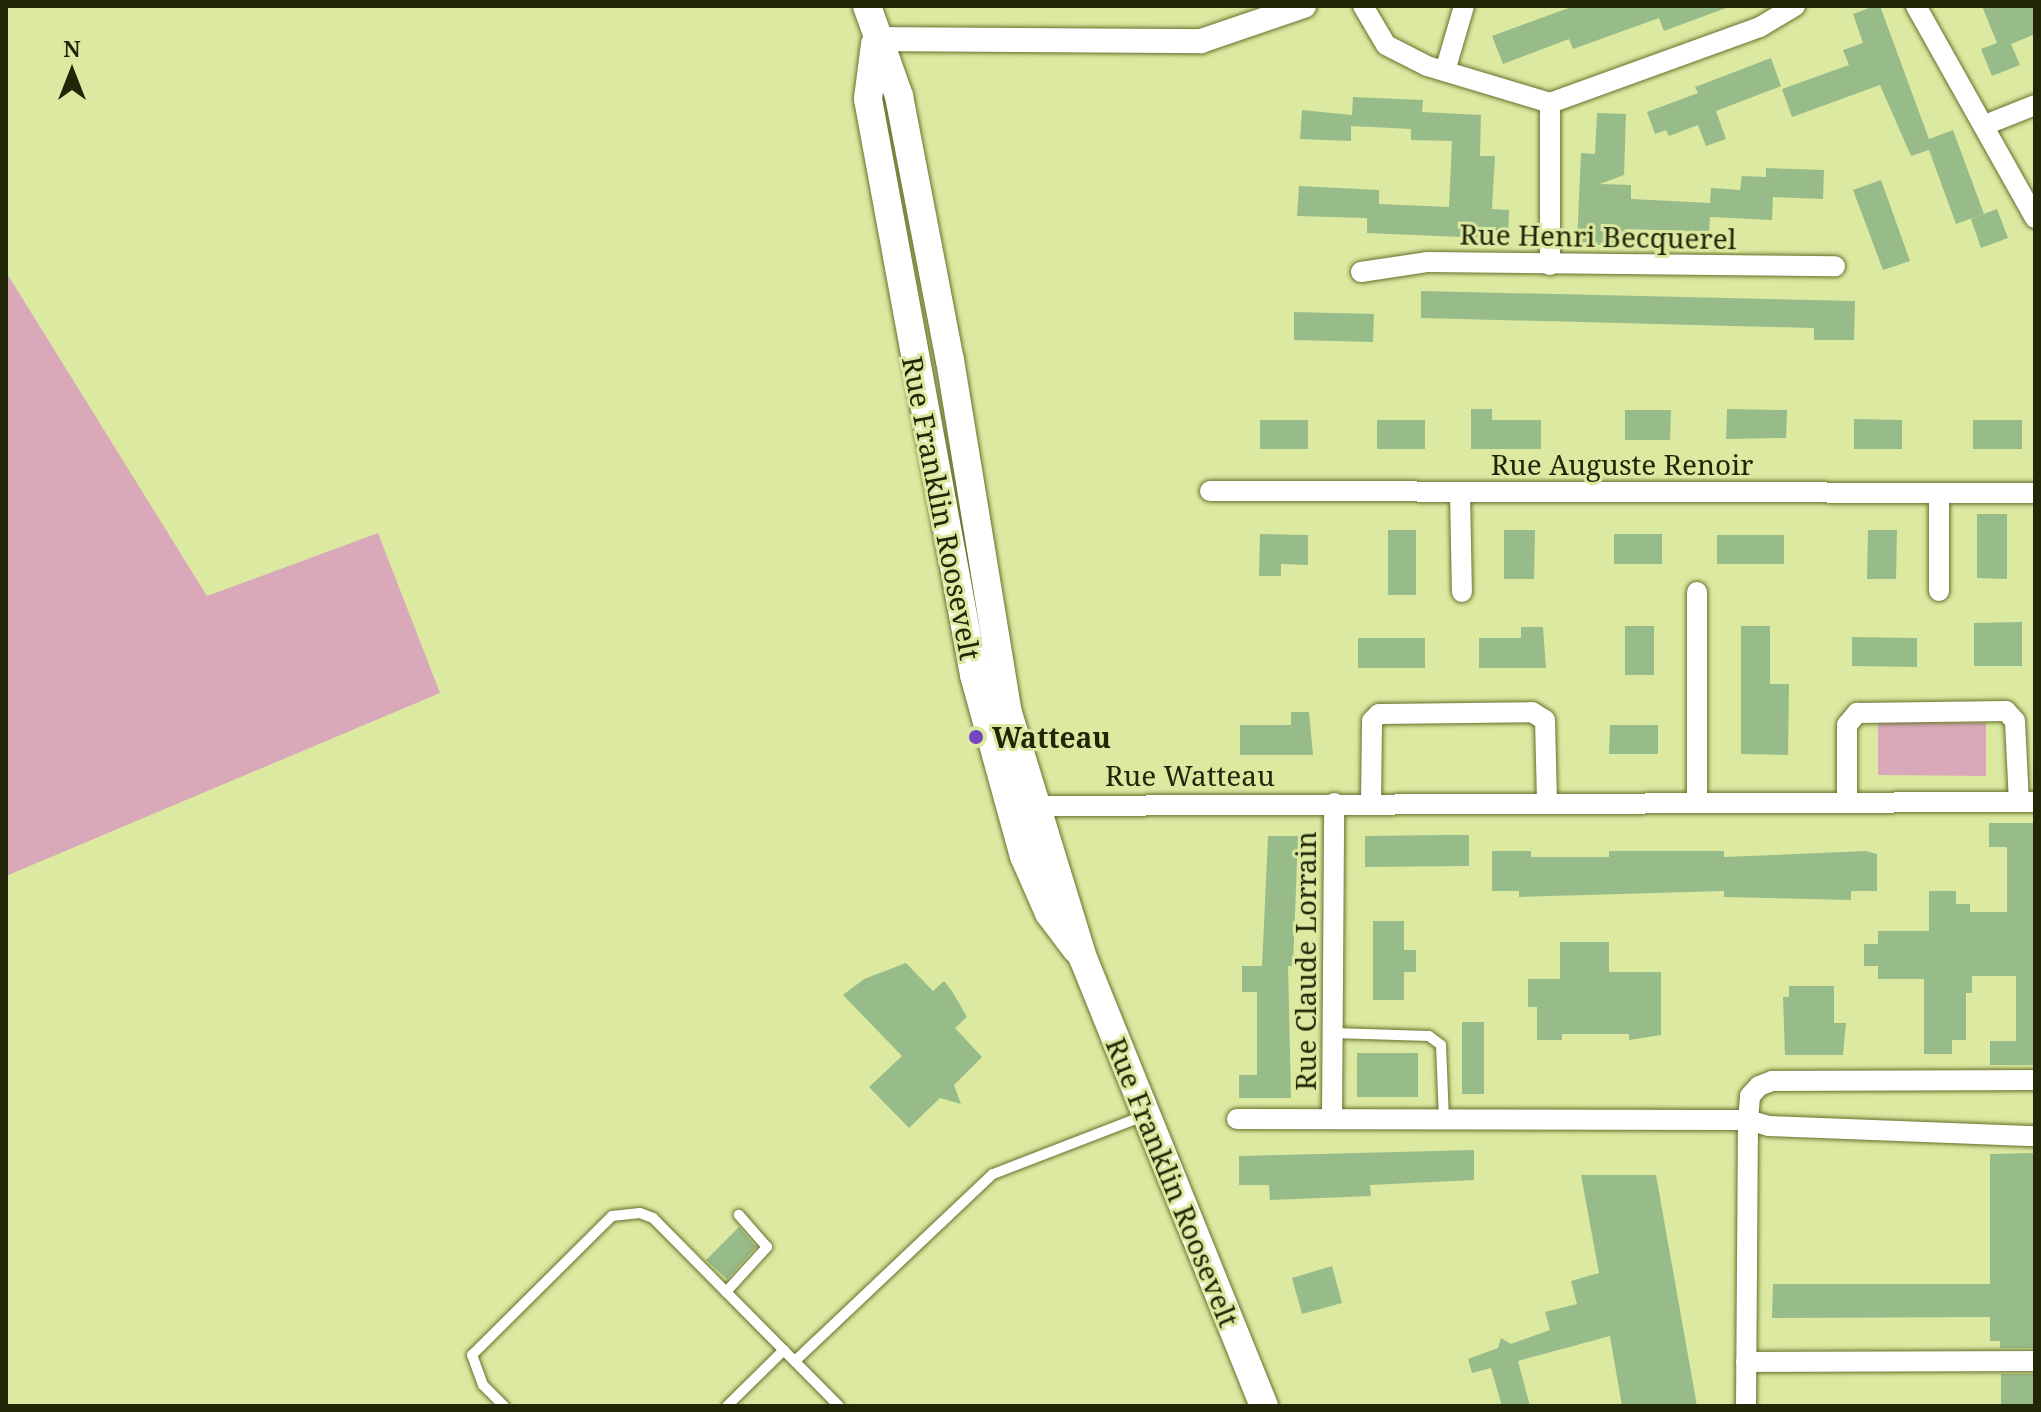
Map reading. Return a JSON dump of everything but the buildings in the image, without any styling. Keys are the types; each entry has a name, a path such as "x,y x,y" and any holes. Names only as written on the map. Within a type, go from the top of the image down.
{"main road":[{"name":"Rue Franklin Roosevelt","path":"867,6 875,39 868,99 974,675 1022,806 1049,913 1083,958 1264,1406"}],"street":[{"path":"875,39 1201,41 1304,6"},
{"path":"1363,6 1386,45 1445,71 1550,103 1760,27 1795,6"},
{"path":"1445,71 1464,6"},
{"path":"1916,6 2035,218"},
{"path":"1550,103 1550,265"},
{"path":"1985,125 2035,105"},
{"name":"Rue Henri Becquerel","path":"1361,272 1428,262 1835,266"},
{"name":"Rue Auguste Renoir","path":"1210,491 2035,493"},
{"path":"1460,492 1462,592"},
{"path":"1939,493 1939,591"},
{"path":"1697,592 1697,802"},
{"name":"Rue Watteau","path":"1022,806 2027,802 2015,721 2006,711 1857,713 1847,725 1847,802"},
{"path":"1371,803 1372,721 1379,714 1532,712 1545,720 1547,802"},
{"name":"Rue Claude Lorrain","path":"1332,1119 1334,803"},
{"path":"1746,1406 1750,1096 1772,1081 2035,1080"},
{"name":"Rue Claude Lorrain","path":"1237,1119 1748,1120 1769,1126 2035,1136"},
{"path":"1746,1362 2035,1361"}],"lane":[{"path":"1333,1033 1429,1036 1441,1045 1444,1119"},
{"path":"795,1361 993,1174 1145,1116"},
{"path":"504,1406 483,1385 472,1355 612,1216 640,1213 653,1218 839,1406"},
{"path":"726,1292 767,1247 739,1215"},
{"path":"727,1406 784,1350"}],"shaded area":[{"path":"6,272 207,596 378,533 440,693 6,876"},
{"path":"1878,722 1986,723 1986,776 1878,775"}],"place":[{"name":"Watteau","path":"976,737"}]}
